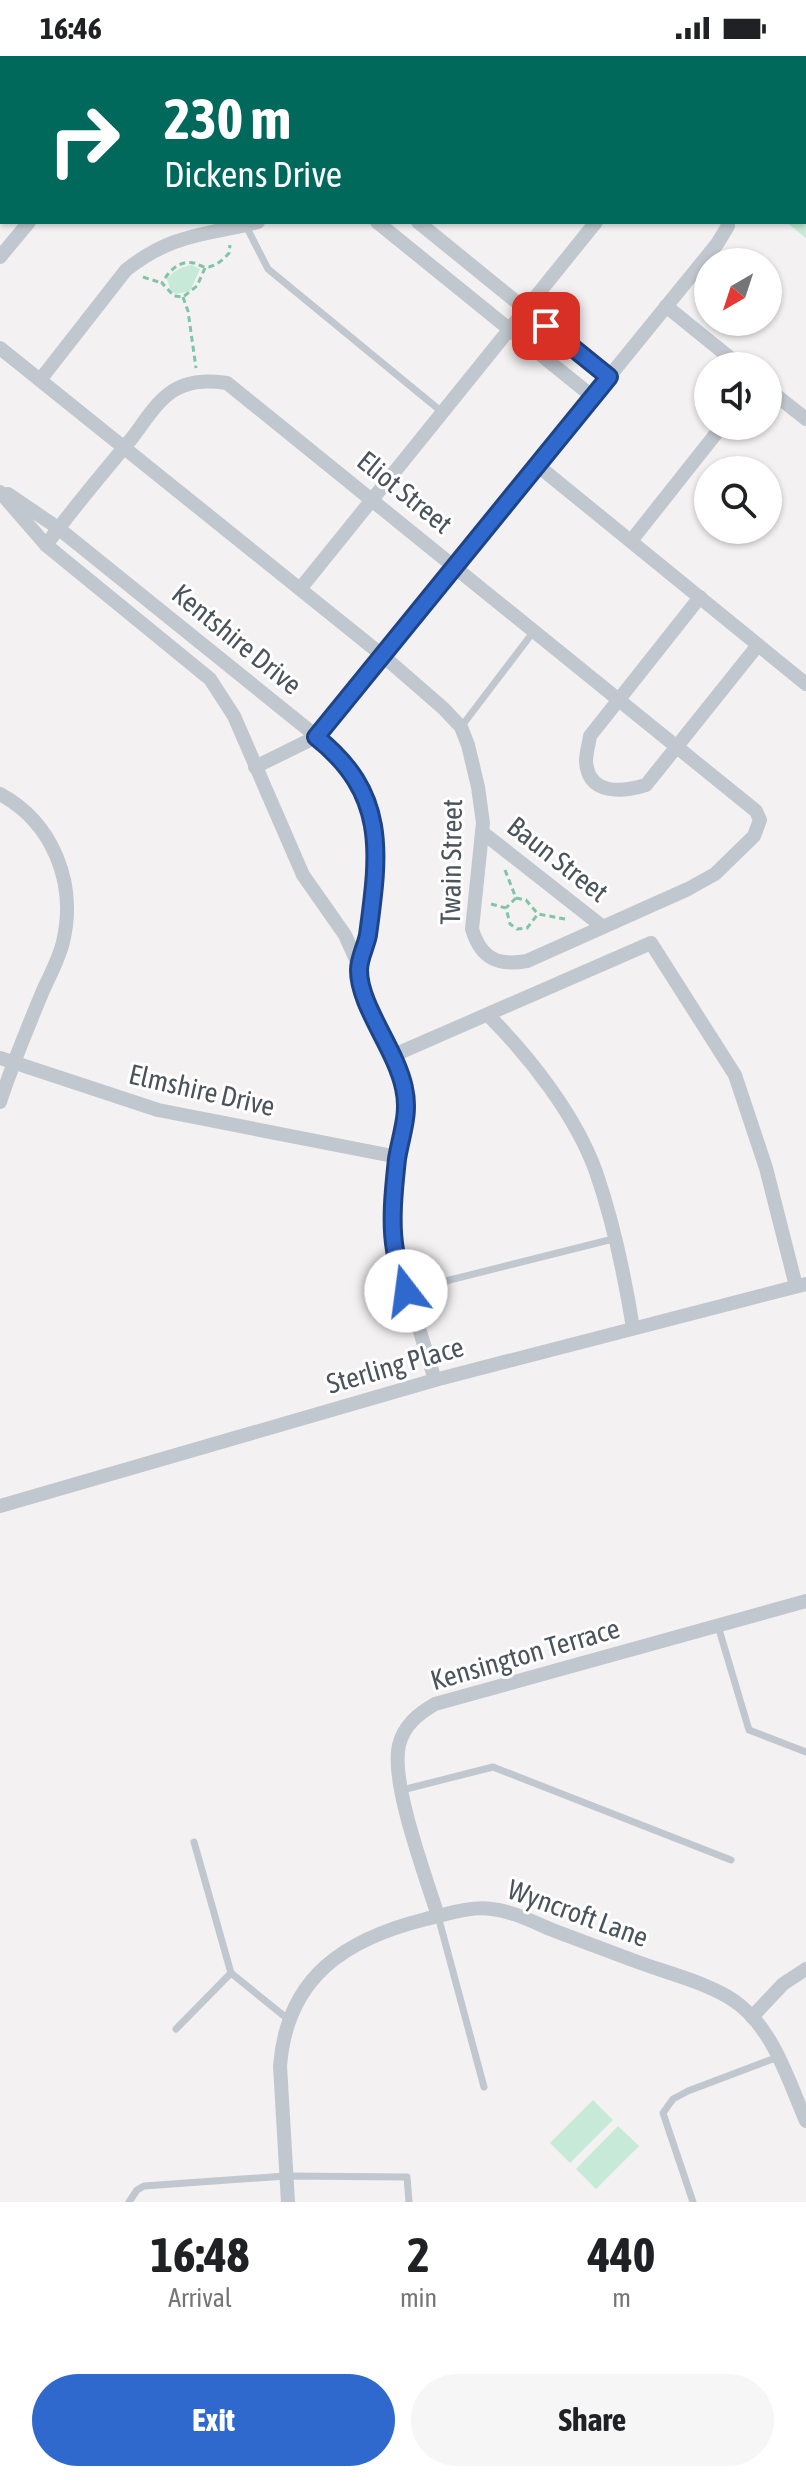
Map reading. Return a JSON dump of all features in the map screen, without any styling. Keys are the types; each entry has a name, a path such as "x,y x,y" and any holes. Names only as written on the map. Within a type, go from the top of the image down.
{"street":[{"path":"0,257 27,224"},
{"path":"40,380 126,270 161,245 248,224"},
{"path":"379,224 593,397"},
{"path":"420,224 609,377"},
{"path":"255,767 316,737 717,244 728,224"},
{"path":"300,589 509,330 587,225"},
{"path":"666,306 723,352"},
{"name":"Twain Street","path":"0,348 382,655 433,698 461,727 478,787 482,832 472,929 476,943 494,960 502,963 527,961 715,874 754,836 760,820 756,811 748,805"},
{"path":"46,545 164,397 177,388 198,382"},
{"name":"Eliot Street","path":"198,382 227,383 242,393 748,805"},
{"path":"782,400 806,419"},
{"path":"631,541 711,440"},
{"path":"537,465 806,684"},
{"name":"Kentshire Drive","path":"0,490 58,528 336,754 369,806 376,836 377,861 367,940 359,966 360,983 394,1055 404,1088 407,1110 398,1157 394,1248 435,1380"},
{"name":"Kentshire Drive","path":"0,490 46,545 210,679 234,716 303,875 345,935 359,966"},
{"path":"700,597 590,736 586,763 592,778 605,789 624,792 646,785 758,645"},
{"path":"0,794 24,810 52,843 65,883 66,907 63,942 6,1060 0,1102"},
{"name":"Baun Street","path":"482,832 603,927"},
{"path":"394,1055 651,943 735,1075 801,1285"},
{"path":"488,1015 520,1047 550,1087 596,1171 627,1291 633,1328"},
{"name":"Elmshire Drive","path":"6,1060 158,1110 398,1157"},
{"name":"Sterling Place","path":"0,1506 435,1380 801,1285"},
{"name":"Kensington Terrace","path":"438,1916 401,1790 397,1759 406,1728 420,1713 435,1704 806,1601"},
{"name":"Wyncroft Lane","path":"288,2202 281,2047 289,2020 301,1996 315,1975 339,1953 365,1938 438,1916 479,1908 496,1909 716,1991 742,2006 762,2028 806,2121"},
{"path":"752,2017 783,1984 806,1969"}],"lane":[{"path":"252,224 258,252 276,277 442,412"},
{"path":"461,727 534,631"},
{"path":"406,1291 613,1239"},
{"path":"718,1626 749,1730 806,1752"},
{"path":"401,1790 493,1767 731,1860"},
{"path":"194,1842 231,1973 289,2020"},
{"path":"438,1916 484,2087"},
{"path":"176,2029 231,1973"},
{"path":"693,2202 663,2113 673,2099 688,2091 778,2057"},
{"path":"129,2202 144,2186 286,2176 407,2177 409,2202"}],"path":[{"path":"205,268 197,286 183,297 174,296 162,283 180,264 191,262 205,268 229,253 226,229"},
{"path":"183,297 188,311 198,382"},
{"path":"501,847 502,864 516,898"},
{"path":"506,908 516,898"},
{"path":"516,898 526,900 538,914 576,920"},
{"path":"475,900 506,908"},
{"path":"506,908 510,924 517,929 527,928 538,914"}],"green space":[{"path":"788,224 806,224 806,238"},
{"path":"192,265 200,269 190,291 176,294 171,291 167,279 178,269"},
{"path":"593,2100 613,2120 570,2163 550,2143"},
{"path":"618,2126 639,2146 596,2189 576,2169"}],"route":[{"path":"406,1291 394,1248 398,1157 407,1110 404,1088 394,1055 360,983 359,966 367,940 377,861 376,836 369,806 348,768 316,737 609,377 546,326"}]}
